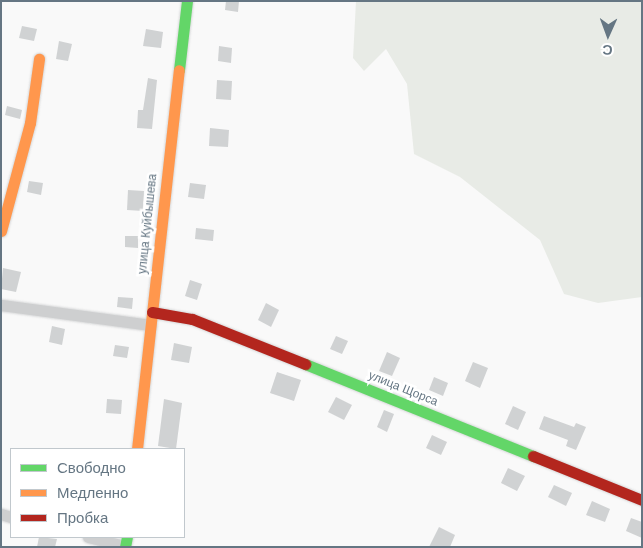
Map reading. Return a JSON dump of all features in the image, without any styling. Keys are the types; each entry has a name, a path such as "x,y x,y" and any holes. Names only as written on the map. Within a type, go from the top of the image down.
{"main road":[{"name":"улица Куйбышева","path":"137,448 186,1"},
{"path":"1,231 30,123 39,59"},
{"name":"улица Щорса","path":"152,312 192,319 642,500"}],"street":[{"path":"1,305 150,325"},
{"path":"92,538 125,547"}],"shaded area":[{"path":"356,1 642,1 642,297 598,303 564,294 540,240 460,177 414,154 407,84 386,49 364,71 353,58"}],"building":[{"path":"226,1 239,1 238,12 225,10"},
{"path":"22,26 37,29 34,41 19,38"},
{"path":"146,29 163,32 161,48 143,46"},
{"path":"59,41 72,44 68,61 56,59"},
{"path":"219,46 232,48 231,63 218,61"},
{"path":"148,78 157,80 152,129 137,128 138,110 143,110"},
{"path":"217,80 232,81 231,100 216,99"},
{"path":"7,106 22,110 20,119 5,115"},
{"path":"210,128 229,130 228,147 209,146"},
{"path":"29,181 43,183 41,195 27,192"},
{"path":"190,183 206,185 204,199 188,197"},
{"path":"128,190 144,191 143,211 127,210"},
{"path":"196,228 214,230 213,241 195,239"},
{"path":"125,236 138,236 138,248 125,247"},
{"path":"3,268 21,272 16,292 1,289"},
{"path":"190,280 202,284 197,300 185,296"},
{"path":"118,297 133,298 132,309 117,307"},
{"path":"266,303 279,310 271,327 258,320"},
{"path":"52,326 65,329 62,345 49,342"},
{"path":"336,336 348,341 342,354 330,349"},
{"path":"174,343 192,347 189,363 171,360"},
{"path":"115,345 129,347 127,358 113,356"},
{"path":"387,352 400,358 392,376 379,371"},
{"path":"473,362 488,368 480,388 465,381"},
{"path":"277,372 301,380 294,401 270,393"},
{"path":"434,377 448,383 443,396 429,390"},
{"path":"336,397 352,405 344,420 328,412"},
{"path":"107,399 122,400 121,414 106,413"},
{"path":"164,399 182,403 176,448 158,446"},
{"path":"513,406 526,412 518,430 505,424"},
{"path":"384,410 394,414 387,432 377,427"},
{"path":"544,416 574,427 576,423 586,427 576,450 566,446 568,440 539,429"},
{"path":"432,435 447,442 441,455 426,448"},
{"path":"508,468 525,476 517,491 501,483"},
{"path":"554,485 572,493 566,506 548,497"},
{"path":"592,501 610,509 605,522 586,515"},
{"path":"631,518 642,522 642,538 626,531"},
{"path":"439,527 455,535 450,547 429,547"},
{"path":"39,538 57,539 55,547 37,547"}],"traffic: fast":[{"path":"179,70 187,1"},
{"path":"305,364 533,456"},
{"path":"125,547 127,538"}],"traffic: slow":[{"path":"1,231 30,123 39,59"},
{"path":"137,448 179,70"}],"traffic: jam":[{"path":"152,312 192,319 305,364"},
{"path":"533,456 642,500"}]}
